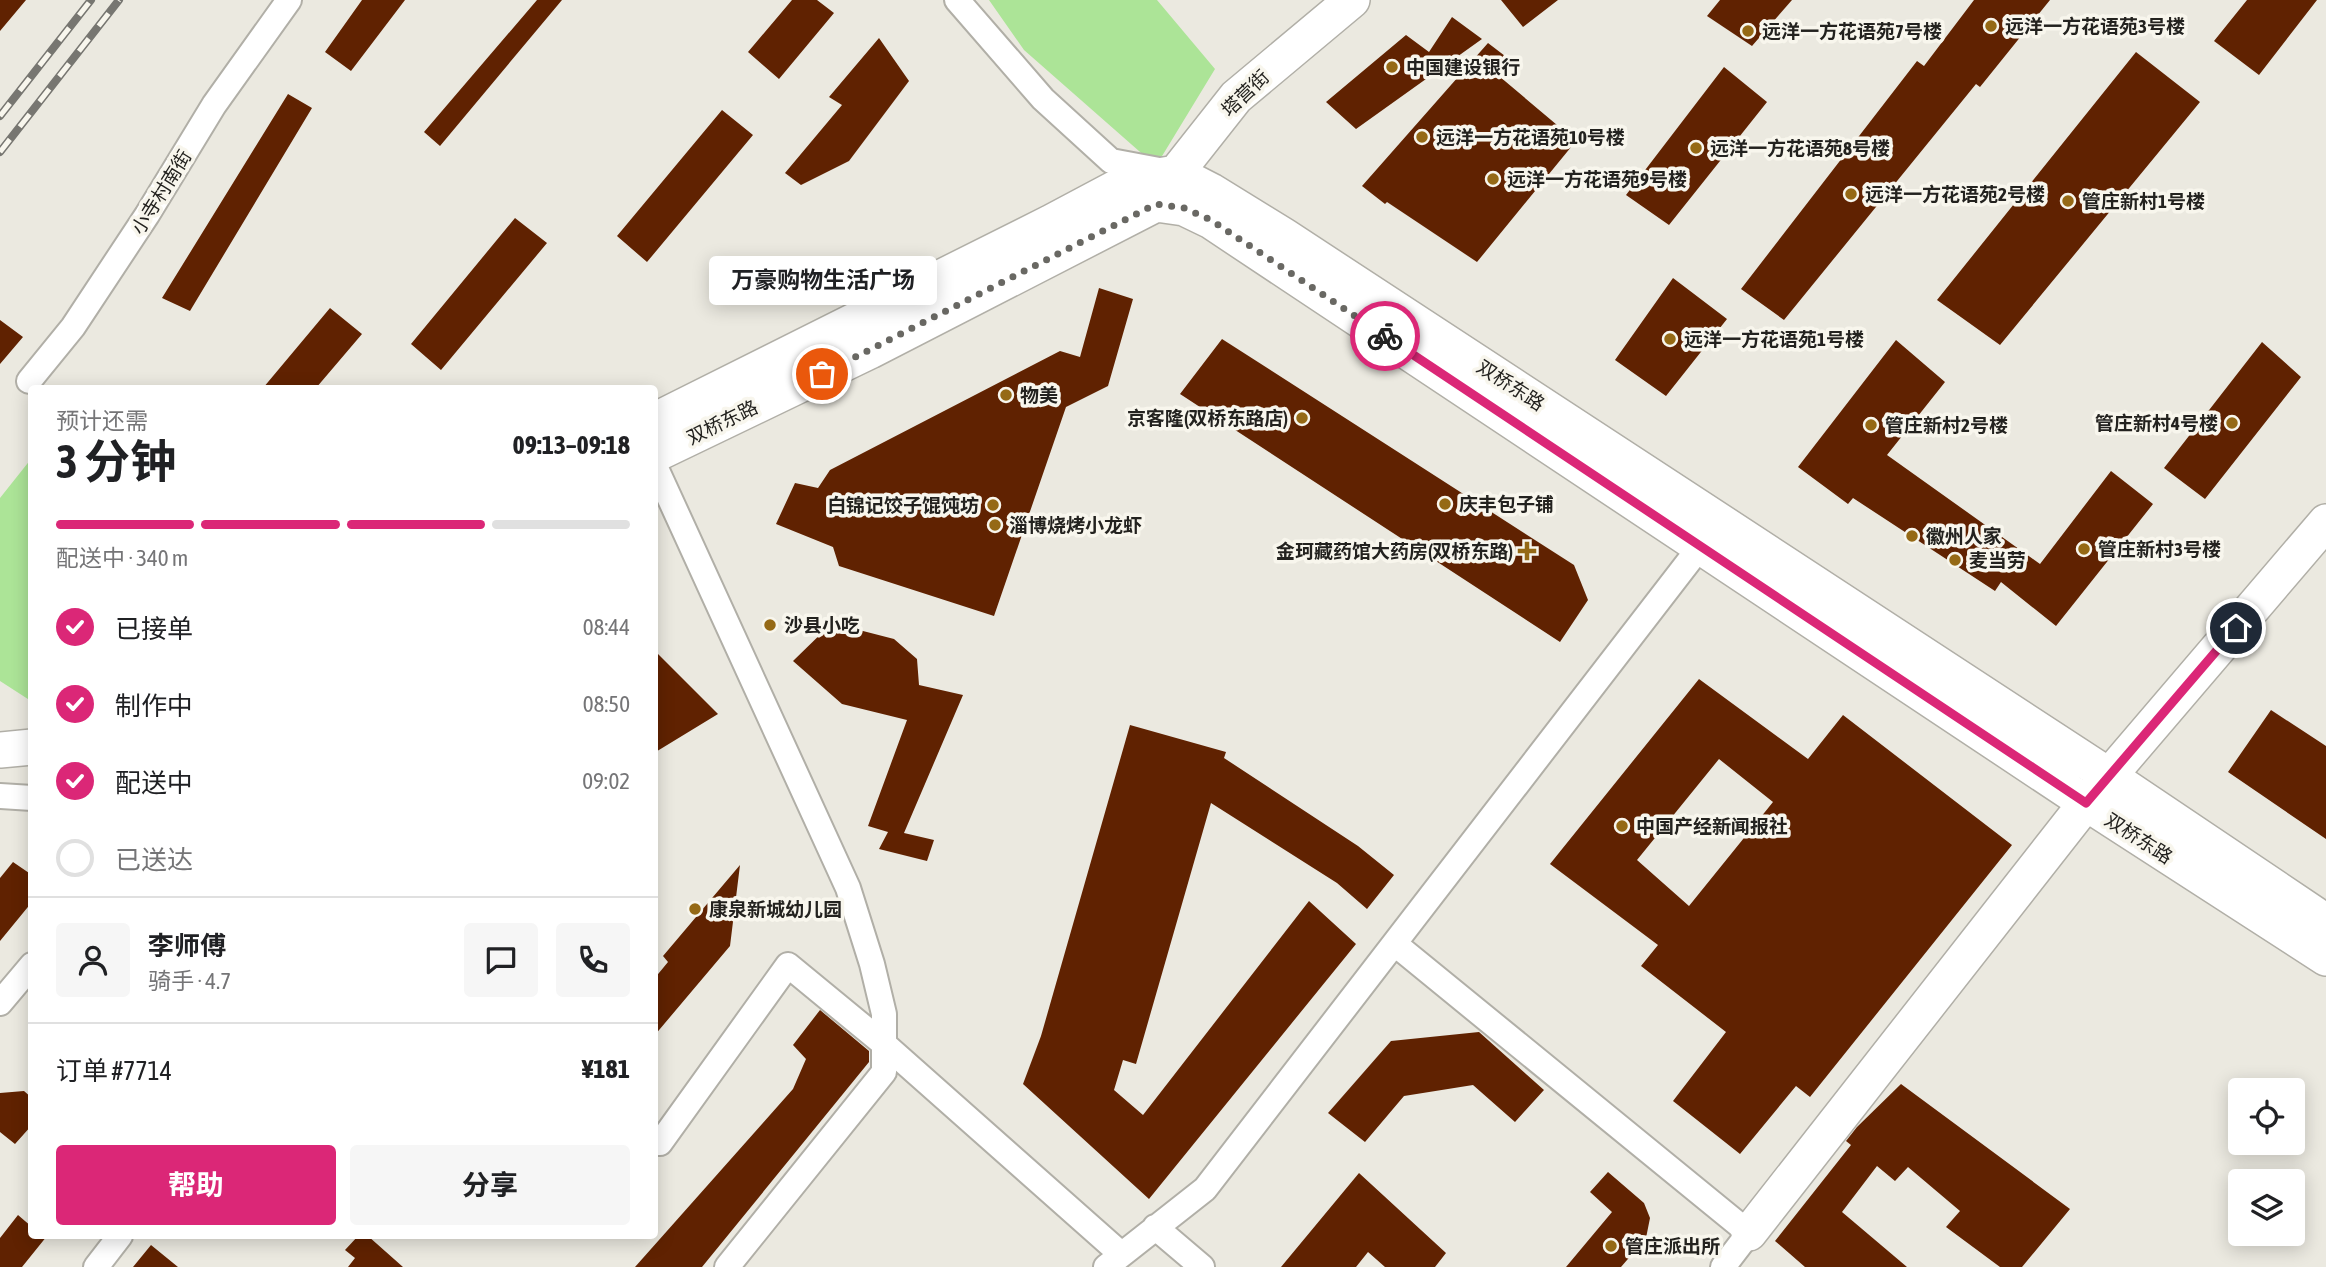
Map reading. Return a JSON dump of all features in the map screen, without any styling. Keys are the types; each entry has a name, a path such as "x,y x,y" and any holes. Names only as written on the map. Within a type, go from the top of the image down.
{"street":[{"name":"小寺村南街","path":"29,381 73,327 148,215 214,105 289,0"},
{"path":"957,0 1042,99 1111,160 1175,173"},
{"name":"塔营街","path":"1156,204 1175,173 1236,97 1352,0"},
{"name":"双桥东路","path":"658,419 1129,181 1175,173 1211,191 1284,236 1710,534 2086,803 2326,958"},
{"name":"双桥东路","path":"658,453 870,351 1156,204 1184,208 1211,220 1710,534 2109,776 2326,922"},
{"path":"658,473 848,888 872,964 884,1014 884,1072 727,1267"},
{"path":"1723,1267 2086,803 2326,522"},
{"path":"658,1143 788,965 884,1044 1114,1260 1205,1189 1710,534"},
{"path":"0,730 28,726"},
{"path":"0,750 28,747"},
{"path":"0,796 28,798"},
{"path":"1395,944 1749,1233"},
{"path":"0,1003 28,970"},
{"path":"1156,1227 1202,1267"},
{"path":"96,1267 118,1239"}],"green space":[{"path":"989,0 1157,0 1215,69 1156,166 1024,50"},
{"path":"28,463 28,699 0,681 0,498"}],"building":[{"path":"0,0 26,0 0,31"},
{"path":"362,0 405,0 351,71 325,52"},
{"path":"537,0 562,0 440,146 424,132"},
{"path":"792,0 817,0 834,13 779,79 748,52"},
{"path":"1501,0 1558,0 1523,27"},
{"name":"远洋一方花语苑7号楼","path":"1720,0 1792,0 1752,46 1707,16"},
{"name":"远洋一方花语苑2号楼","path":"1974,0 2050,0 1980,87 1976,84 1784,320 1741,289 1917,61 1924,66"},
{"path":"2247,0 2317,0 2259,75 2214,41"},
{"name":"中国建设银行","path":"1452,17 1482,39 1356,129 1326,102 1406,35 1429,52"},
{"path":"879,38 909,81 849,161 801,185 785,173 842,105 829,97"},
{"path":"1488,43 1505,56 1493,71 1576,141 1477,262 1387,202 1385,204 1362,186"},
{"name":"管庄新村1号楼","path":"2136,52 2200,102 2000,345 1937,300"},
{"name":"远洋一方花语苑8号楼","path":"1724,67 1767,102 1669,225 1626,195"},
{"path":"288,94 312,108 190,311 162,298"},
{"path":"722,110 753,135 647,262 617,236"},
{"path":"515,218 547,243 441,370 411,344"},
{"name":"远洋一方花语苑1号楼","path":"1673,278 1727,319 1666,396 1615,360"},
{"path":"1099,288 1133,299 1108,386 1066,407 994,616 839,566 833,547 776,524 795,483 818,488 830,470 1060,351 1080,357"},
{"path":"330,308 362,334 319,385 266,385"},
{"path":"0,320 23,337 0,364"},
{"path":"1222,339 1574,565 1588,600 1560,642 1180,394"},
{"path":"1896,340 1945,382 1887,455 2040,564 2111,471 2153,504 2056,626 2001,582 1995,591 1853,498 1848,504 1798,467"},
{"name":"管庄新村4号楼","path":"2262,342 2301,377 2205,499 2164,468"},
{"path":"832,623 894,639 917,659 919,685 963,695 904,833 934,840 927,861 879,849 888,832 868,826 907,720 842,704 793,661"},
{"path":"658,654 718,714 658,751"},
{"path":"1699,679 1808,759 1843,715 2012,845 1810,1097 1796,1086 1740,1154 1673,1101 1726,1032 1641,966 1658,945 1550,864","holes":["1719,759 1773,802 1689,906 1637,860"]},
{"path":"2271,710 2326,746 2326,839 2228,772"},
{"path":"1130,725 1226,752 1224,758 1358,846 1394,875 1367,909 1337,883 1211,803 1136,1064 1123,1060 1114,1090 1143,1115 1309,901 1356,944 1149,1199 1023,1084 1041,1036"},
{"path":"13,862 28,872 28,907 0,941 0,878"},
{"path":"740,865 730,946 658,1031 658,974 668,962 663,956"},
{"path":"820,1010 869,1051 869,1062 702,1267 635,1267 793,1089 806,1059 793,1045"},
{"path":"1479,1032 1544,1090 1515,1122 1473,1085 1404,1096 1365,1142 1328,1113 1391,1041"},
{"path":"1901,1084 2070,1209 2022,1267 2000,1267 1946,1227 1960,1211 1908,1167 1895,1181 1877,1166 1842,1212 1907,1267 1805,1267 1775,1241 1851,1145 1846,1141 1857,1127"},
{"path":"24,1091 28,1094 28,1129 15,1144 0,1132 0,1093"},
{"path":"1608,1172 1644,1203 1650,1218 1646,1238 1621,1267 1566,1267 1612,1212 1590,1192"},
{"path":"1359,1173 1446,1253 1435,1267 1385,1267 1368,1252 1356,1267 1281,1267"},
{"path":"18,1215 28,1224 28,1239 45,1239 22,1267 0,1267 0,1238"},
{"path":"355,1239 371,1239 403,1267 348,1267 355,1258 345,1250"},
{"path":"151,1245 178,1267 133,1267"}],"railway":[{"path":"0,116 91,0"},
{"path":"0,152 119,0"}],"way so far":[{"path":"822,374 1156,204 1184,208 1211,220 1385,336"}],"place":[{"name":"远洋一方花语苑3号楼","path":"1991,26"},
{"name":"远洋一方花语苑7号楼","path":"1748,31"},
{"name":"中国建设银行","path":"1392,67"},
{"name":"远洋一方花语苑10号楼","path":"1422,137"},
{"name":"远洋一方花语苑8号楼","path":"1696,148"},
{"name":"远洋一方花语苑9号楼","path":"1493,179"},
{"name":"远洋一方花语苑2号楼","path":"1851,194"},
{"name":"管庄新村1号楼","path":"2068,201"},
{"name":"远洋一方花语苑1号楼","path":"1670,339"},
{"name":"万豪购物生活广场","path":"822,374"},
{"name":"物美","path":"1006,395"},
{"name":"京客隆(双桥东路店)","path":"1302,418"},
{"name":"管庄新村4号楼","path":"2232,423"},
{"name":"管庄新村2号楼","path":"1871,425"},
{"name":"庆丰包子铺","path":"1445,504"},
{"name":"白锦记饺子馄饨坊","path":"993,505"},
{"name":"淄博烧烤小龙虾","path":"995,525"},
{"name":"徽州人家","path":"1912,536"},
{"name":"管庄新村3号楼","path":"2084,549"},
{"name":"金珂藏药馆大药房(双桥东路)","path":"1527,551"},
{"name":"麦当劳","path":"1955,560"},
{"name":"沙县小吃","path":"770,625"},
{"name":"中国产经新闻报社","path":"1622,826"},
{"name":"康泉新城幼儿园","path":"695,909"},
{"name":"管庄派出所","path":"1611,1246"}],"route":[{"path":"1385,336 2086,803 2236,628"}]}
